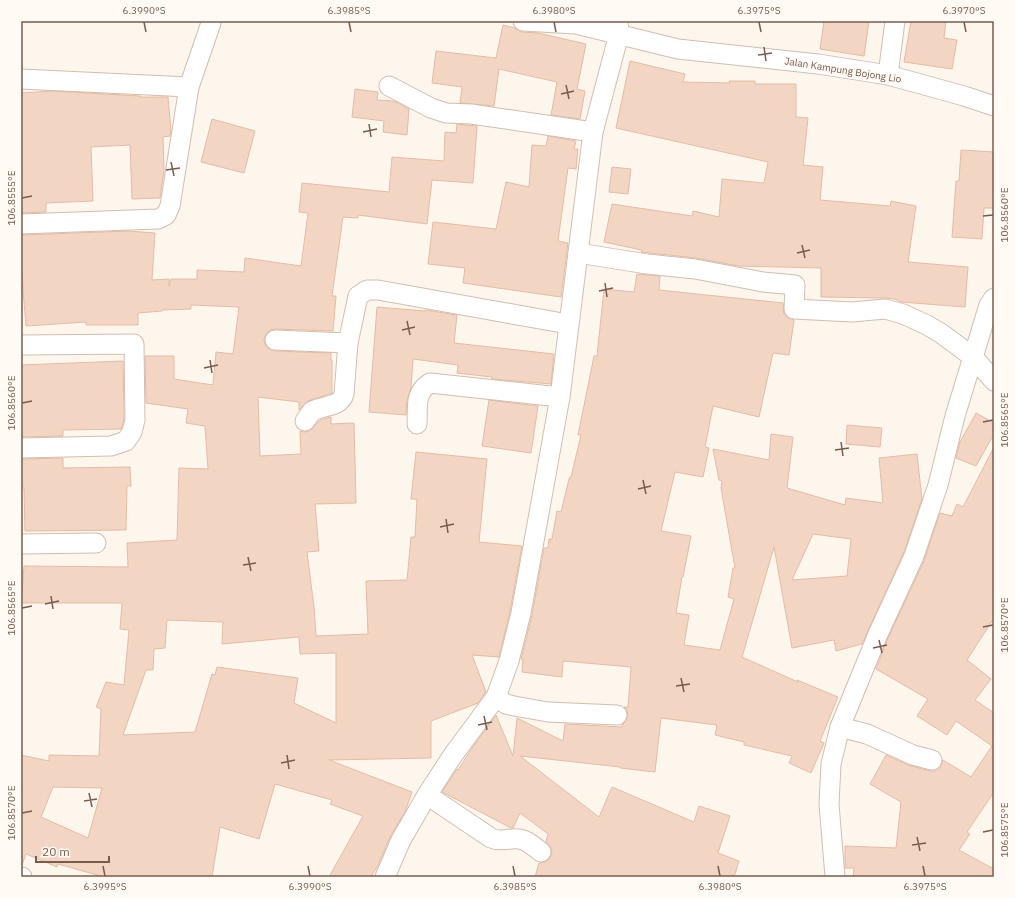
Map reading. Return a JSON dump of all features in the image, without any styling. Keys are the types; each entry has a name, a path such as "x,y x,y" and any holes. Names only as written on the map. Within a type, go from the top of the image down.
{"street":[{"name":"Jalan Kampung Bojong Lio","path":"523,21 619,27 678,49 787,61 888,75 994,106"},
{"path":"888,75 895,21"},
{"path":"21,224 158,219 166,216 170,206 189,87 211,23"},
{"path":"385,877 401,840 427,795 453,755 496,697 509,660 521,613 560,397 592,132 619,27"},
{"path":"21,79 189,87"},
{"path":"389,86 431,108 446,113 472,114 592,132"},
{"path":"578,253 647,264 695,269 763,282 795,285 794,310 852,312 885,309 903,314 927,325 973,357 994,381"},
{"path":"305,421 312,411 336,404 341,401 344,394 348,343 358,296 367,290 378,290 568,324"},
{"path":"835,877 829,804 831,764 840,727 878,634 914,556 938,485 955,416 989,305 994,298"},
{"path":"275,340 348,343"},
{"path":"21,345 134,344 135,420 132,432 126,441 111,446 21,448"},
{"path":"417,424 418,396 423,387 430,383 560,397"},
{"path":"21,544 96,543"},
{"path":"496,697 506,704 548,712 617,715"},
{"path":"840,727 868,734 913,755 932,760"},
{"path":"427,795 491,838 498,841 518,839 525,841 541,852"}],"building":[{"path":"824,21 869,21 864,56 820,49"},
{"path":"911,21 946,21 944,38 957,40 952,69 904,62"},
{"path":"503,25 515,28 522,32 538,33 586,44 577,89 585,91 580,119 551,115 557,82 499,69 494,106 460,103 462,87 432,83 436,51 496,58"},
{"path":"630,61 685,74 683,82 730,83 729,81 755,81 755,84 796,84 796,117 808,118 803,165 823,167 820,200 890,206 891,201 916,206 908,262 968,267 965,307 901,302 895,299 884,298 821,297 821,268 738,266 696,258 641,252 642,250 604,242 612,204 692,216 693,211 719,217 722,179 764,183 768,162 616,128"},
{"path":"355,89 378,92 377,100 394,101 409,109 407,135 383,132 384,121 352,117"},
{"path":"52,91 140,97 168,97 171,130 170,136 163,137 164,171 160,198 132,199 130,145 91,147 93,201 46,203 46,212 21,213 21,93"},
{"path":"212,119 255,131 244,173 201,162"},
{"path":"457,124 477,126 473,183 432,180 427,224 358,215 358,218 343,217 332,296 336,296 333,331 275,329 270,330 266,334 264,340 265,345 274,351 331,353 332,393 308,401 299,410 299,402 258,397 260,456 301,454 300,431 310,431 320,420 331,417 331,424 354,423 356,503 315,504 319,551 307,552 316,636 368,634 366,581 407,580 411,537 415,537 417,499 411,499 416,452 487,459 479,542 522,546 510,611 499,657 472,655 486,692 478,703 431,721 431,758 329,760 412,792 405,812 391,835 371,877 329,877 363,816 330,804 332,800 275,784 259,839 220,827 212,877 104,877 58,864 57,867 26,854 22,865 21,755 49,761 49,755 99,756 101,709 96,707 106,682 124,685 129,630 120,629 122,603 21,603 24,566 128,567 127,543 177,540 179,468 208,469 205,426 186,423 188,409 146,403 145,356 174,356 174,379 213,385 216,352 233,354 239,307 191,305 191,309 138,313 138,325 86,325 86,322 26,326 21,265 21,235 128,231 155,233 152,280 169,279 169,286 171,279 197,279 197,270 244,272 245,258 301,266 308,213 299,212 302,183 389,192 392,157 444,161 445,132 456,133","holes":["167,620 223,622 222,644 299,637 300,654 336,653 336,723 294,703 298,678 217,667 215,675 212,674 195,732 123,735 146,670 153,670 154,649 165,648","53,787 102,788 88,838 41,817"]},
{"path":"548,136 576,141 574,149 578,149 576,169 568,168 558,241 568,243 561,297 463,283 465,268 428,264 433,222 496,229 506,182 529,187 532,145 546,146"},
{"path":"961,150 994,152 994,208 984,208 982,239 952,237 956,181 959,181"},
{"path":"612,167 631,169 628,194 609,192"},
{"path":"637,274 660,276 659,290 783,303 784,314 788,318 794,320 789,355 773,353 759,417 713,406 705,447 709,448 703,477 675,472 661,531 691,536 676,613 689,615 684,645 720,650 734,599 728,597 733,568 735,568 721,488 722,481 719,480 713,449 769,460 771,434 793,437 787,488 845,505 846,498 883,503 879,458 917,454 922,499 904,552 862,644 836,651 834,640 792,648 774,547 742,657 798,682 797,680 838,697 820,741 824,743 811,773 789,763 792,756 744,745 744,742 715,735 717,725 661,718 655,772 520,756 599,817 612,787 694,822 699,806 730,816 718,853 739,861 734,877 535,877 539,863 545,862 552,854 551,848 546,842 548,834 520,813 513,828 511,828 442,792 496,715 513,756 517,718 563,741 565,724 622,727 626,721 628,715 627,710 624,707 628,707 631,667 563,661 562,677 522,672 523,659 521,659 532,615 544,548 548,548 549,539 552,539 557,511 561,512 581,435 578,435 594,356 597,356 604,289 634,292","holes":["813,534 851,539 847,576 792,580"]},
{"path":"377,307 425,310 457,315 454,343 554,354 551,384 492,379 492,377 457,373 458,365 413,359 411,388 407,400 406,415 369,412"},
{"path":"123,361 124,420 121,429 63,430 63,436 21,437 21,365"},
{"path":"489,400 538,406 531,453 482,446"},
{"path":"976,413 994,423 994,434 976,466 956,458 960,442"},
{"path":"847,425 882,428 880,447 846,444"},
{"path":"994,447 994,618 967,660 991,679 975,700 994,713 994,792 967,832 970,834 959,850 994,869 994,877 853,877 854,868 845,868 845,846 896,848 901,802 870,784 886,755 908,765 930,771 935,771 940,768 943,760 971,777 992,746 956,721 947,735 917,716 928,699 876,669 888,638 924,561 940,513 952,516 957,504 963,507"},
{"path":"63,458 63,468 130,467 131,486 127,486 126,530 25,531 24,488 21,488 21,459"}]}
